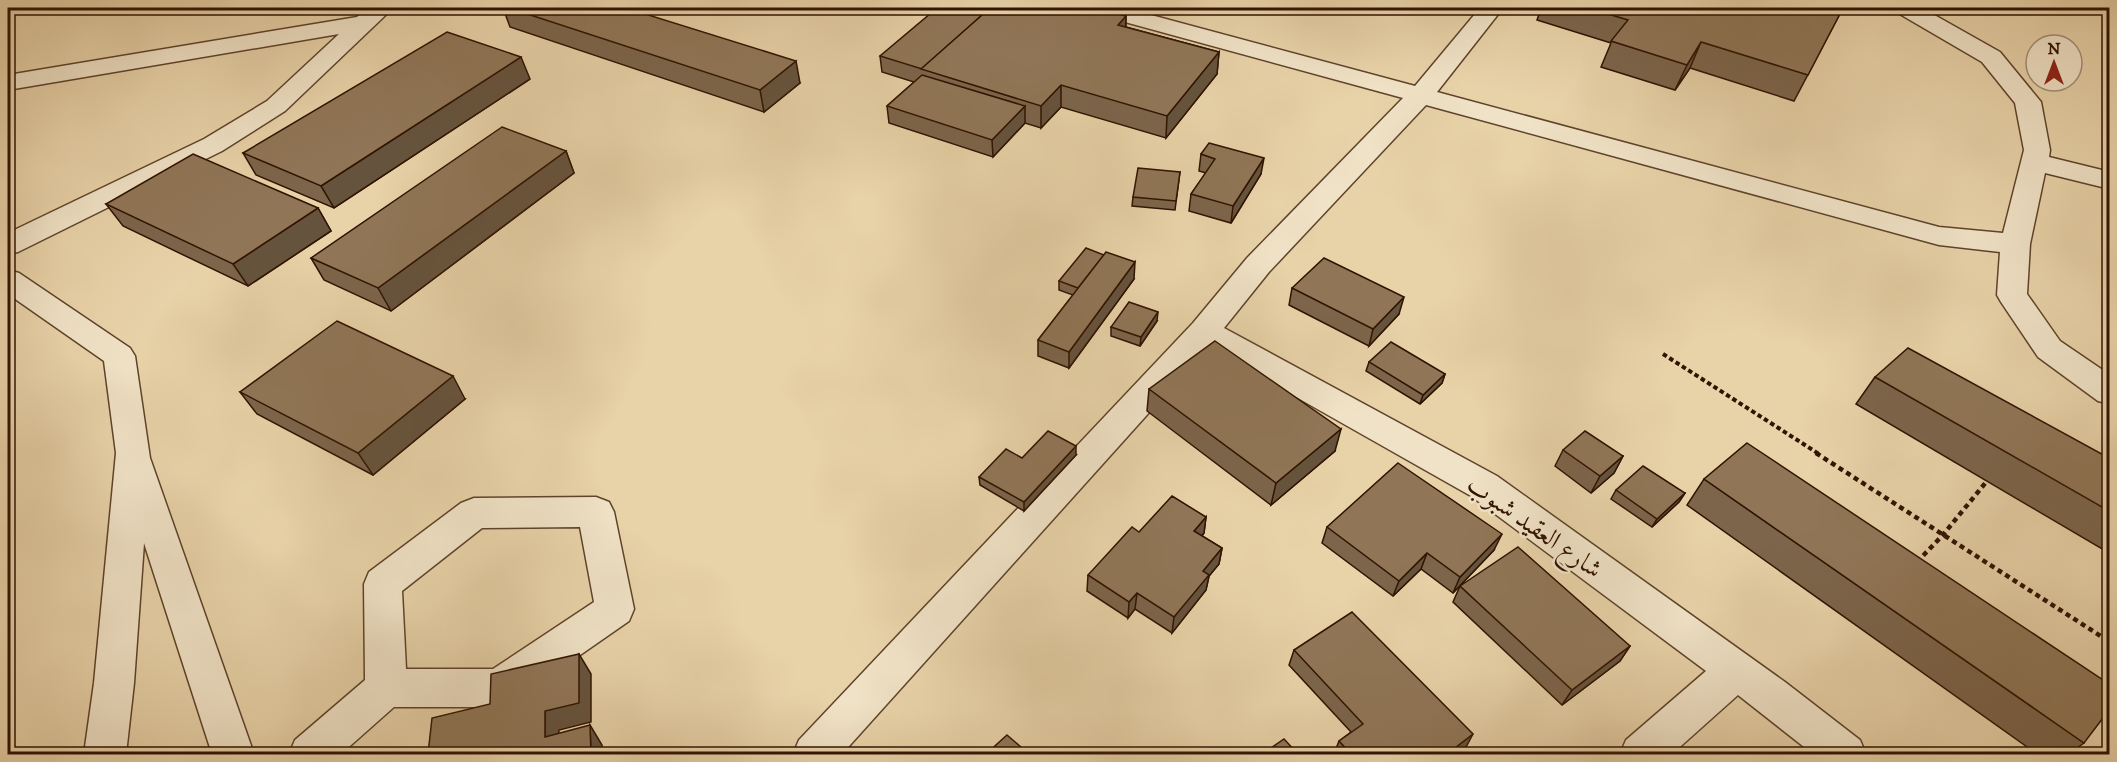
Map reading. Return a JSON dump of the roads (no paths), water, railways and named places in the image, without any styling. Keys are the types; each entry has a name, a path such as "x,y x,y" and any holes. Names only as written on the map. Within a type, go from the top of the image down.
{"street":[{"path":"1100,8 1939,236 2015,244"},
{"path":"814,754 1204,331 1258,265 1421,95 1492,8"},
{"path":"1906,8 1991,57 2028,102 2037,150 2015,244 2012,295 2049,349 2109,392"},
{"path":"8,82 373,15"},
{"path":"8,245 213,145 276,106 373,15"},
{"path":"2035,162 2109,181"},
{"path":"8,280 119,356 132,453 233,754"},
{"name":"شارع العقيد شبوب","path":"1204,331 1484,486 1737,671 1845,754"},
{"path":"105,754 114,683 132,453"},
{"path":"310,754 386,688 499,688 615,609 596,512 474,513 384,584 386,688"},
{"path":"1641,754 1737,671"}]}
